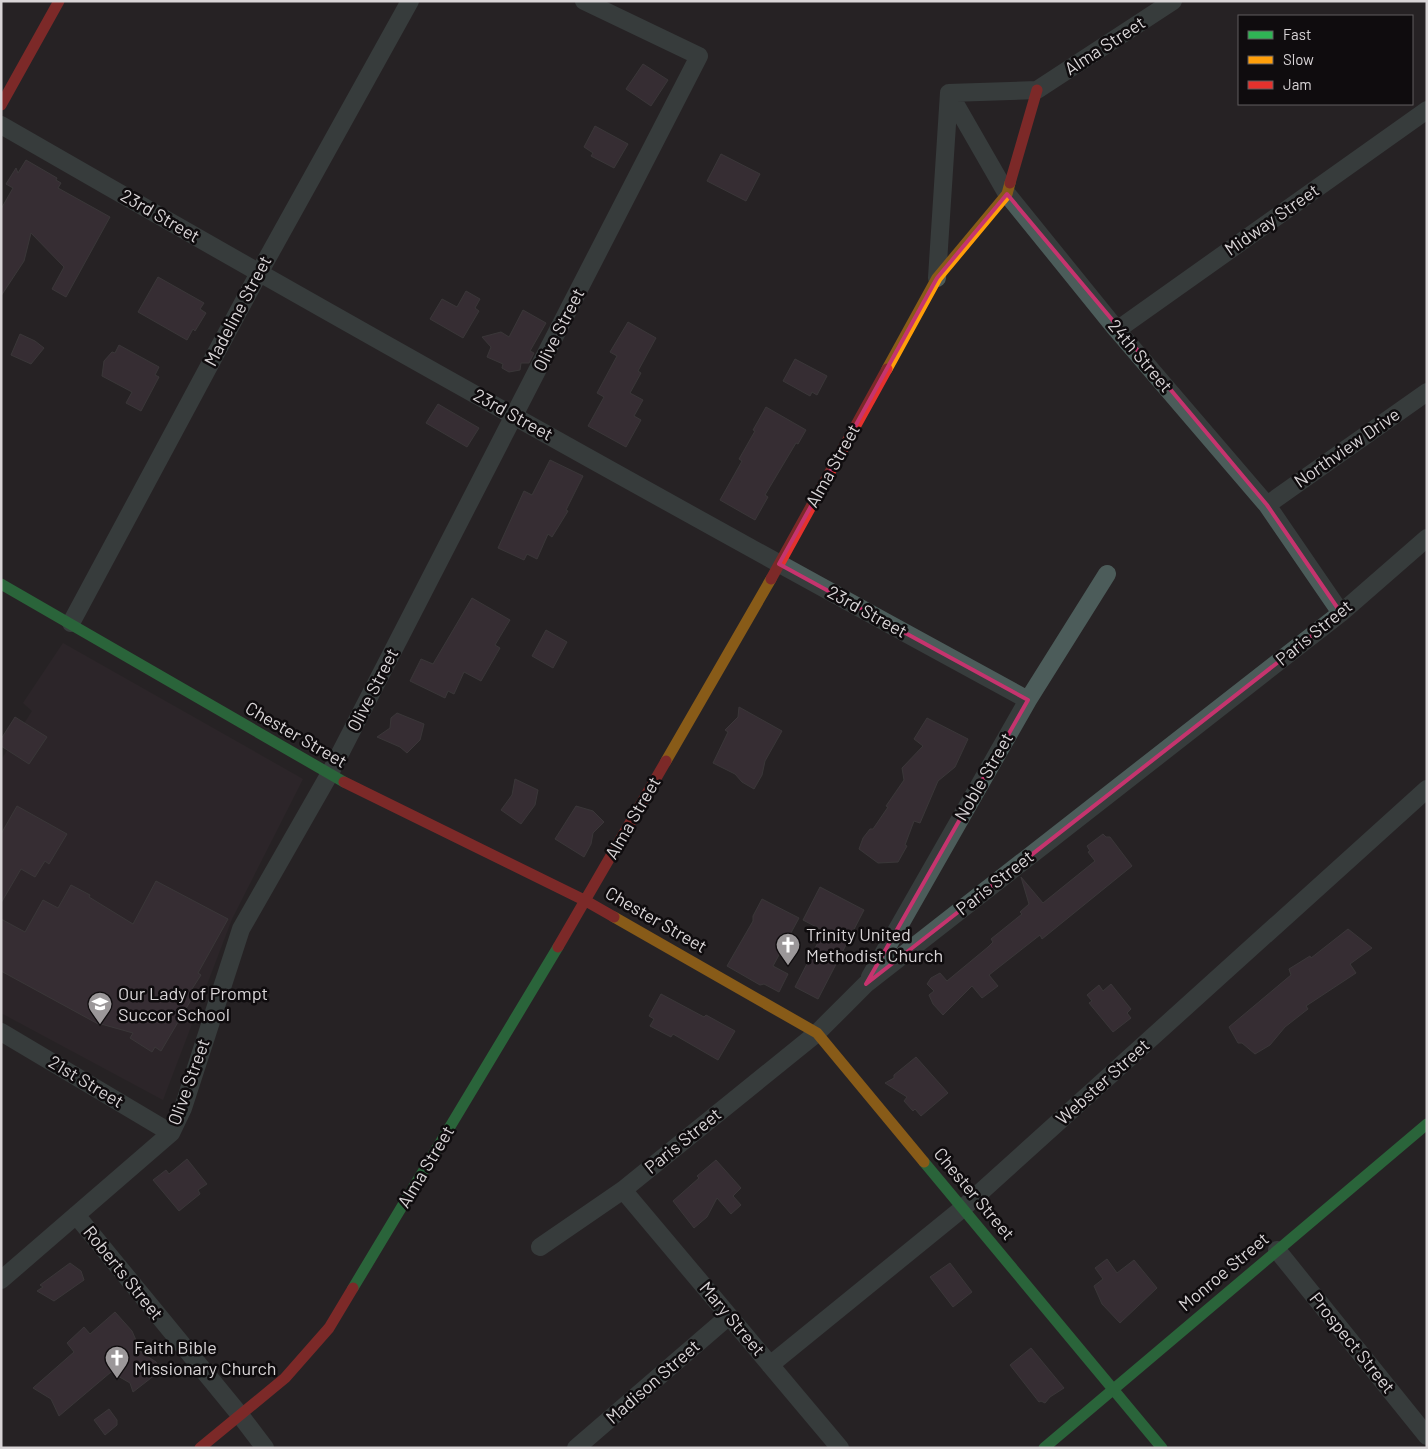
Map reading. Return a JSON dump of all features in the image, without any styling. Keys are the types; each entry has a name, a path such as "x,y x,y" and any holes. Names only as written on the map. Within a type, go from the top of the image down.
{"street":[{"path":"1,104 59,1"},
{"name":"Madeline Street","path":"71,623 258,273 410,1"},
{"name":"Olive Street","path":"1,1280 171,1133 183,1108 241,929 330,775 699,56 584,1"},
{"name":"Alma Street","path":"200,1448 285,1378 329,1328 586,901 779,564 937,278 1007,194 1037,90 1173,1"},
{"path":"949,93 1037,90"},
{"name":"Alma Street","path":"937,278 949,93"},
{"name":"24th Street","path":"949,93 1007,194 1118,330 1267,505 1341,613"},
{"name":"Midway Street","path":"1118,330 1427,110"},
{"name":"23rd Street","path":"1,125 258,273 779,564 1028,700"},
{"name":"Northview Drive","path":"1267,505 1427,392"},
{"name":"Paris Street","path":"540,1247 623,1190 817,1033 866,984 1341,613 1427,538"},
{"name":"Noble Street","path":"866,984 1028,700 1107,574"},
{"name":"Chester Street","path":"1,584 330,775 586,901 817,1033 1162,1448"},
{"name":"Webster Street","path":"770,1365 963,1208 1427,789"},
{"name":"21st Street","path":"1,1032 171,1133"},
{"name":"Monroe Street","path":"1044,1448 1427,1124"},
{"name":"Mary Street","path":"623,1190 840,1448"},
{"name":"Roberts Street","path":"76,1215 265,1448"},
{"name":"Prospect Street","path":"1278,1250 1427,1436"},
{"name":"Madison Street","path":"576,1448 729,1316"}],"highlighted area":[{"path":"1007,194 1267,505 1341,613 866,984 1028,700 779,564 937,278"}],"shaded area":[{"path":"63,643 303,779 232,919 163,1100 1,1013 1,760 32,711 23,703"}],"building":[{"path":"643,64 668,80 651,106 626,89"},
{"path":"595,126 628,144 614,168 591,156 593,153 584,147"},
{"path":"721,154 760,174 746,201 707,181"},
{"path":"26,160 57,178 56,180 61,183 58,188 110,217 66,297 52,289 64,267 31,233 24,261 1,296 1,209 13,188 6,184 16,168 18,173"},
{"path":"158,277 204,303 200,309 206,313 187,340 138,312"},
{"path":"466,291 480,299 475,308 479,311 463,338 430,319 442,299 457,307"},
{"path":"523,310 546,323 530,351 534,353 529,363 521,363 520,370 509,372 502,368 503,364 487,357 491,347 482,337 501,332 509,337"},
{"path":"628,322 656,338 638,371 641,373 630,393 643,400 634,416 641,420 626,447 588,426 604,397 597,393 617,356 610,352"},
{"path":"20,334 35,341 44,348 31,364 11,355"},
{"path":"119,345 159,367 155,375 159,377 141,411 126,403 132,392 102,376 104,361 112,352 115,353"},
{"path":"795,359 827,376 817,395 812,392 810,396 783,381"},
{"path":"438,404 479,428 467,447 426,423"},
{"path":"766,407 806,430 798,444 796,443 765,495 768,497 755,520 720,500 742,461 739,459"},
{"path":"550,460 583,476 566,510 568,511 552,537 548,534 537,559 527,554 524,560 498,548 524,491 532,495"},
{"path":"472,598 510,620 495,645 500,648 481,681 464,672 454,694 448,691 445,698 410,681 421,659 433,664"},
{"path":"546,630 567,642 553,668 532,656"},
{"path":"739,707 782,731 765,761 762,775 754,789 742,782 735,774 713,763 728,732 725,730 738,717"},
{"path":"397,713 424,724 420,740 407,753 400,747 377,737 390,728 391,718"},
{"path":"15,717 47,737 29,764 1,746 1,739"},
{"path":"927,718 968,739 955,767 938,781 920,823 914,821 905,845 907,846 898,862 878,863 859,849 863,838 870,829 873,829 904,780 902,768 923,746 914,739"},
{"path":"515,779 538,790 535,805 521,824 501,810 512,795"},
{"path":"17,806 67,834 49,864 45,861 35,877 21,869 1,903 1,834"},
{"path":"576,806 593,811 604,822 593,833 591,844 584,857 555,839"},
{"path":"1103,834 1106,837 1110,837 1132,866 1042,939 1040,935 989,975 998,986 982,998 972,986 943,1015 933,1004 929,995 934,991 927,984 931,978 940,973 947,981 988,947 993,942 991,939 1022,914 1020,912 1029,904 1021,877 1043,903 1095,861 1088,852 1090,851 1087,846"},
{"path":"156,881 228,919 198,973 201,975 190,992 194,995 161,1051 155,1047 152,1052 130,1038 133,1033 100,1025 1,971 1,919 25,932 43,900 58,908 71,885 90,895 89,897 133,924"},
{"path":"820,887 864,910 818,999 795,987 824,931 803,920"},
{"path":"762,899 799,918 773,966 788,974 779,992 764,984 760,985 727,966 753,921 753,916"},
{"path":"1348,929 1372,948 1350,964 1356,973 1306,1006 1308,1009 1285,1027 1270,1045 1255,1054 1242,1043 1238,1043 1229,1027 1291,975 1289,969 1310,956 1311,958"},
{"path":"1111,984 1131,1009 1127,1013 1131,1018 1113,1032 1089,1003 1092,1001 1087,995 1099,985 1103,991"},
{"path":"661,994 735,1031 718,1060 673,1034 671,1037 650,1026 654,1019 649,1016"},
{"path":"916,1057 948,1093 921,1116 915,1109 913,1111 904,1101 907,1097 885,1083 894,1078 894,1075"},
{"path":"187,1159 207,1184 198,1190 200,1194 179,1211 153,1180 166,1170 169,1174"},
{"path":"716,1160 741,1188 733,1196 741,1205 731,1214 717,1198 707,1217 694,1228 673,1201 699,1178 697,1176"},
{"path":"1107,1259 1117,1273 1134,1260 1157,1288 1120,1323 1102,1304 1094,1286 1103,1279 1095,1268"},
{"path":"70,1263 81,1271 84,1280 54,1301 37,1291 43,1287 40,1285"},
{"path":"950,1263 972,1292 953,1307 930,1277"},
{"path":"115,1312 132,1331 141,1352 156,1362 160,1371 133,1392 130,1383 111,1372 59,1416 51,1399 33,1388 74,1352 67,1343 84,1327 90,1334"},
{"path":"1031,1348 1064,1388 1050,1397 1045,1403 1039,1402 1010,1365"},
{"path":"109,1409 117,1420 117,1425 105,1435 94,1420"}],"traffic: fast":[{"path":"1,584 344,782"},
{"path":"353,1288 558,947"},
{"path":"1044,1448 1427,1124"},
{"path":"924,1162 1162,1448"}],"traffic: slow":[{"path":"887,369 937,278 1007,194 1010,183"},
{"path":"666,761 771,579"},
{"path":"614,917 817,1033 924,1162"}],"traffic: jam":[{"path":"1,105 59,1"},
{"path":"1010,183 1037,90"},
{"path":"771,579 887,369"},
{"path":"558,947 666,761"},
{"path":"344,782 586,901 614,917"},
{"path":"200,1448 285,1378 329,1328 353,1288"}],"place":[{"name":"Trinity United Methodist Church","path":"788,966"},
{"name":"Our Lady of Prompt Succor School","path":"100,1025"},
{"name":"Faith Bible Missionary Church","path":"117,1379"}]}
